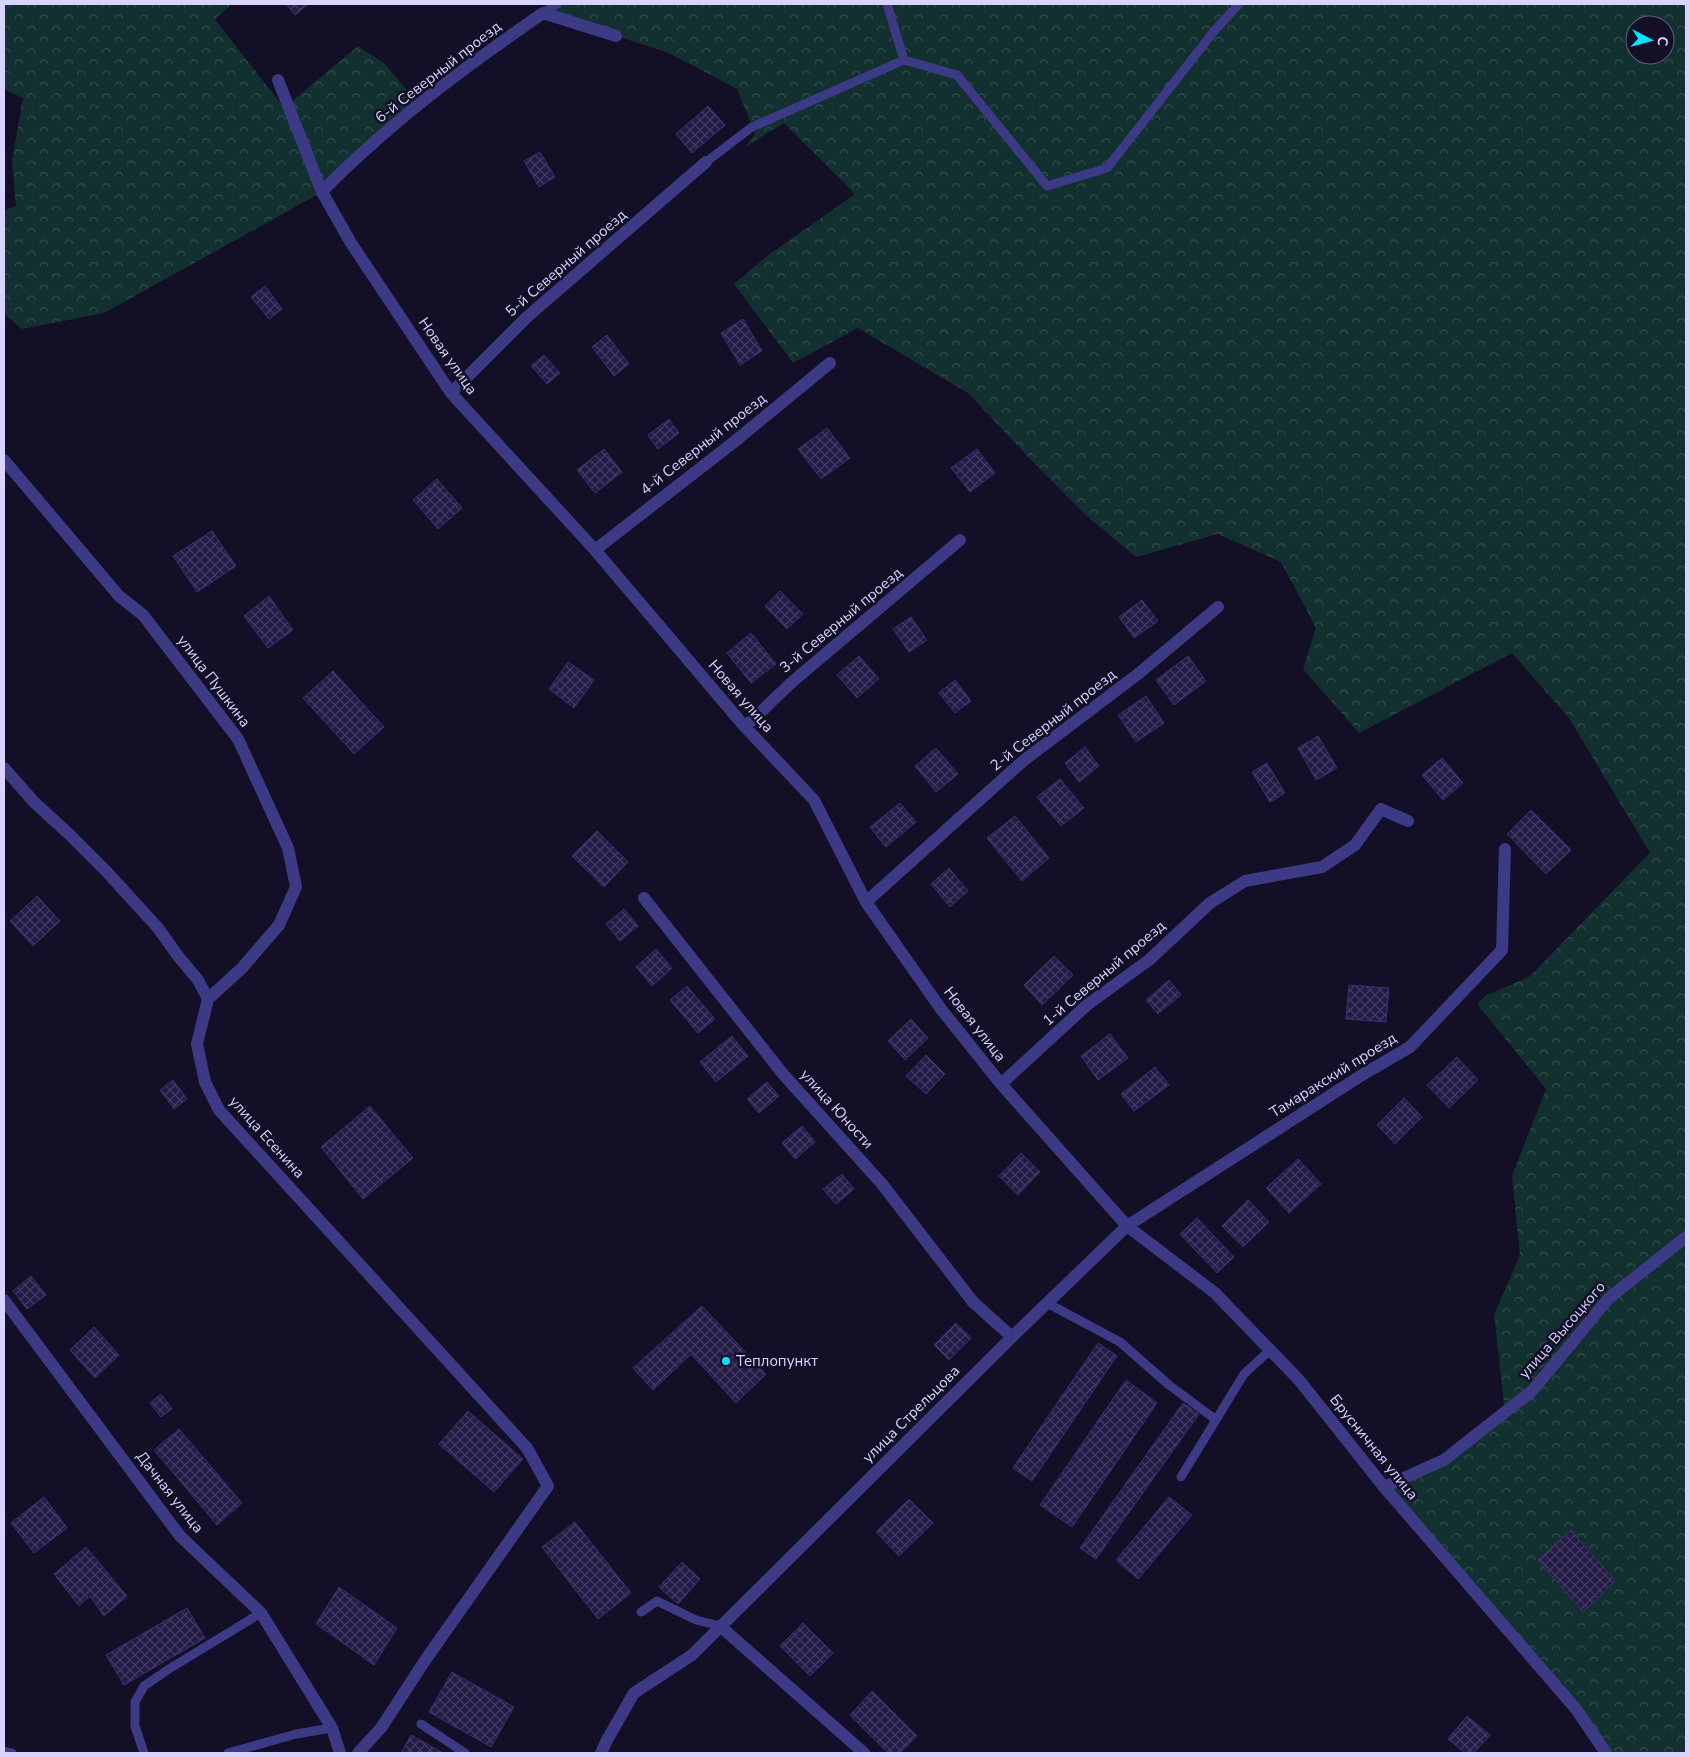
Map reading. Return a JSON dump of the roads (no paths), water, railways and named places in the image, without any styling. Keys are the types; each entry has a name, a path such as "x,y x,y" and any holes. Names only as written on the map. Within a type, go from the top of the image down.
{"street":[{"path":"543,13 616,36"},
{"name":"6-й Северный проезд","path":"322,192 339,173 418,104 495,46 543,13"},
{"name":"Новая улица","path":"278,80 322,192 352,243 452,393 594,550 745,727 814,800 866,902 941,1008 1001,1084 1126,1226"},
{"name":"5-й Северный проезд","path":"452,393 527,318 706,162"},
{"name":"4-й Северный проезд","path":"594,550 734,442 830,363"},
{"name":"улица Пушкина","path":"4,460 119,596 143,615 238,739 288,848 296,887 279,925 242,968 208,999"},
{"name":"3-й Северный проезд","path":"745,727 792,682 960,540"},
{"name":"2-й Северный проезд","path":"866,902 1023,761 1138,674 1218,607"},
{"path":"4,768 34,802 106,871 158,928 198,980 208,999"},
{"name":"1-й Северный проезд","path":"1001,1084 1087,1005 1149,960 1210,903 1245,881 1322,867 1355,846 1381,809 1408,821"},
{"name":"Тамаракский проезд","path":"1126,1226 1362,1075 1410,1047 1502,950 1505,849"},
{"name":"улица Юности","path":"644,898 783,1074 882,1184 973,1302 1012,1337"},
{"name":"улица Есенина","path":"208,999 198,1044 205,1082 219,1110 527,1448 548,1486 426,1659 381,1728 358,1753"},
{"name":"улица Стрельцова","path":"601,1753 634,1693 692,1655 1126,1226"},
{"name":"Брусничная улица","path":"1126,1226 1215,1293 1299,1380 1384,1487 1576,1709 1606,1753"},
{"name":"улица Высоцкого","path":"1384,1487 1444,1460 1532,1391 1609,1298 1686,1237"},
{"name":"Дачная улица","path":"4,1300 180,1536 261,1614 332,1728 340,1753"},
{"path":"720,1626 864,1753"}],"lane":[{"path":"543,13 557,4"},
{"path":"887,4 904,60"},
{"path":"706,162 752,127 904,60 956,75 1046,186 1106,168 1215,30 1239,4"},
{"path":"1047,1303 1120,1342 1169,1385 1215,1419"},
{"path":"1180,1477 1244,1374 1270,1350"},
{"path":"641,1612 657,1601 696,1620 720,1626"},
{"path":"144,1753 135,1726 135,1702 144,1686 169,1668 261,1614"},
{"path":"422,1724 465,1753"},
{"path":"228,1753 296,1734 332,1728"},
{"path":"4,1752 12,1753"}],"place":[{"name":"Теплопункт","path":"726,1361"}]}
